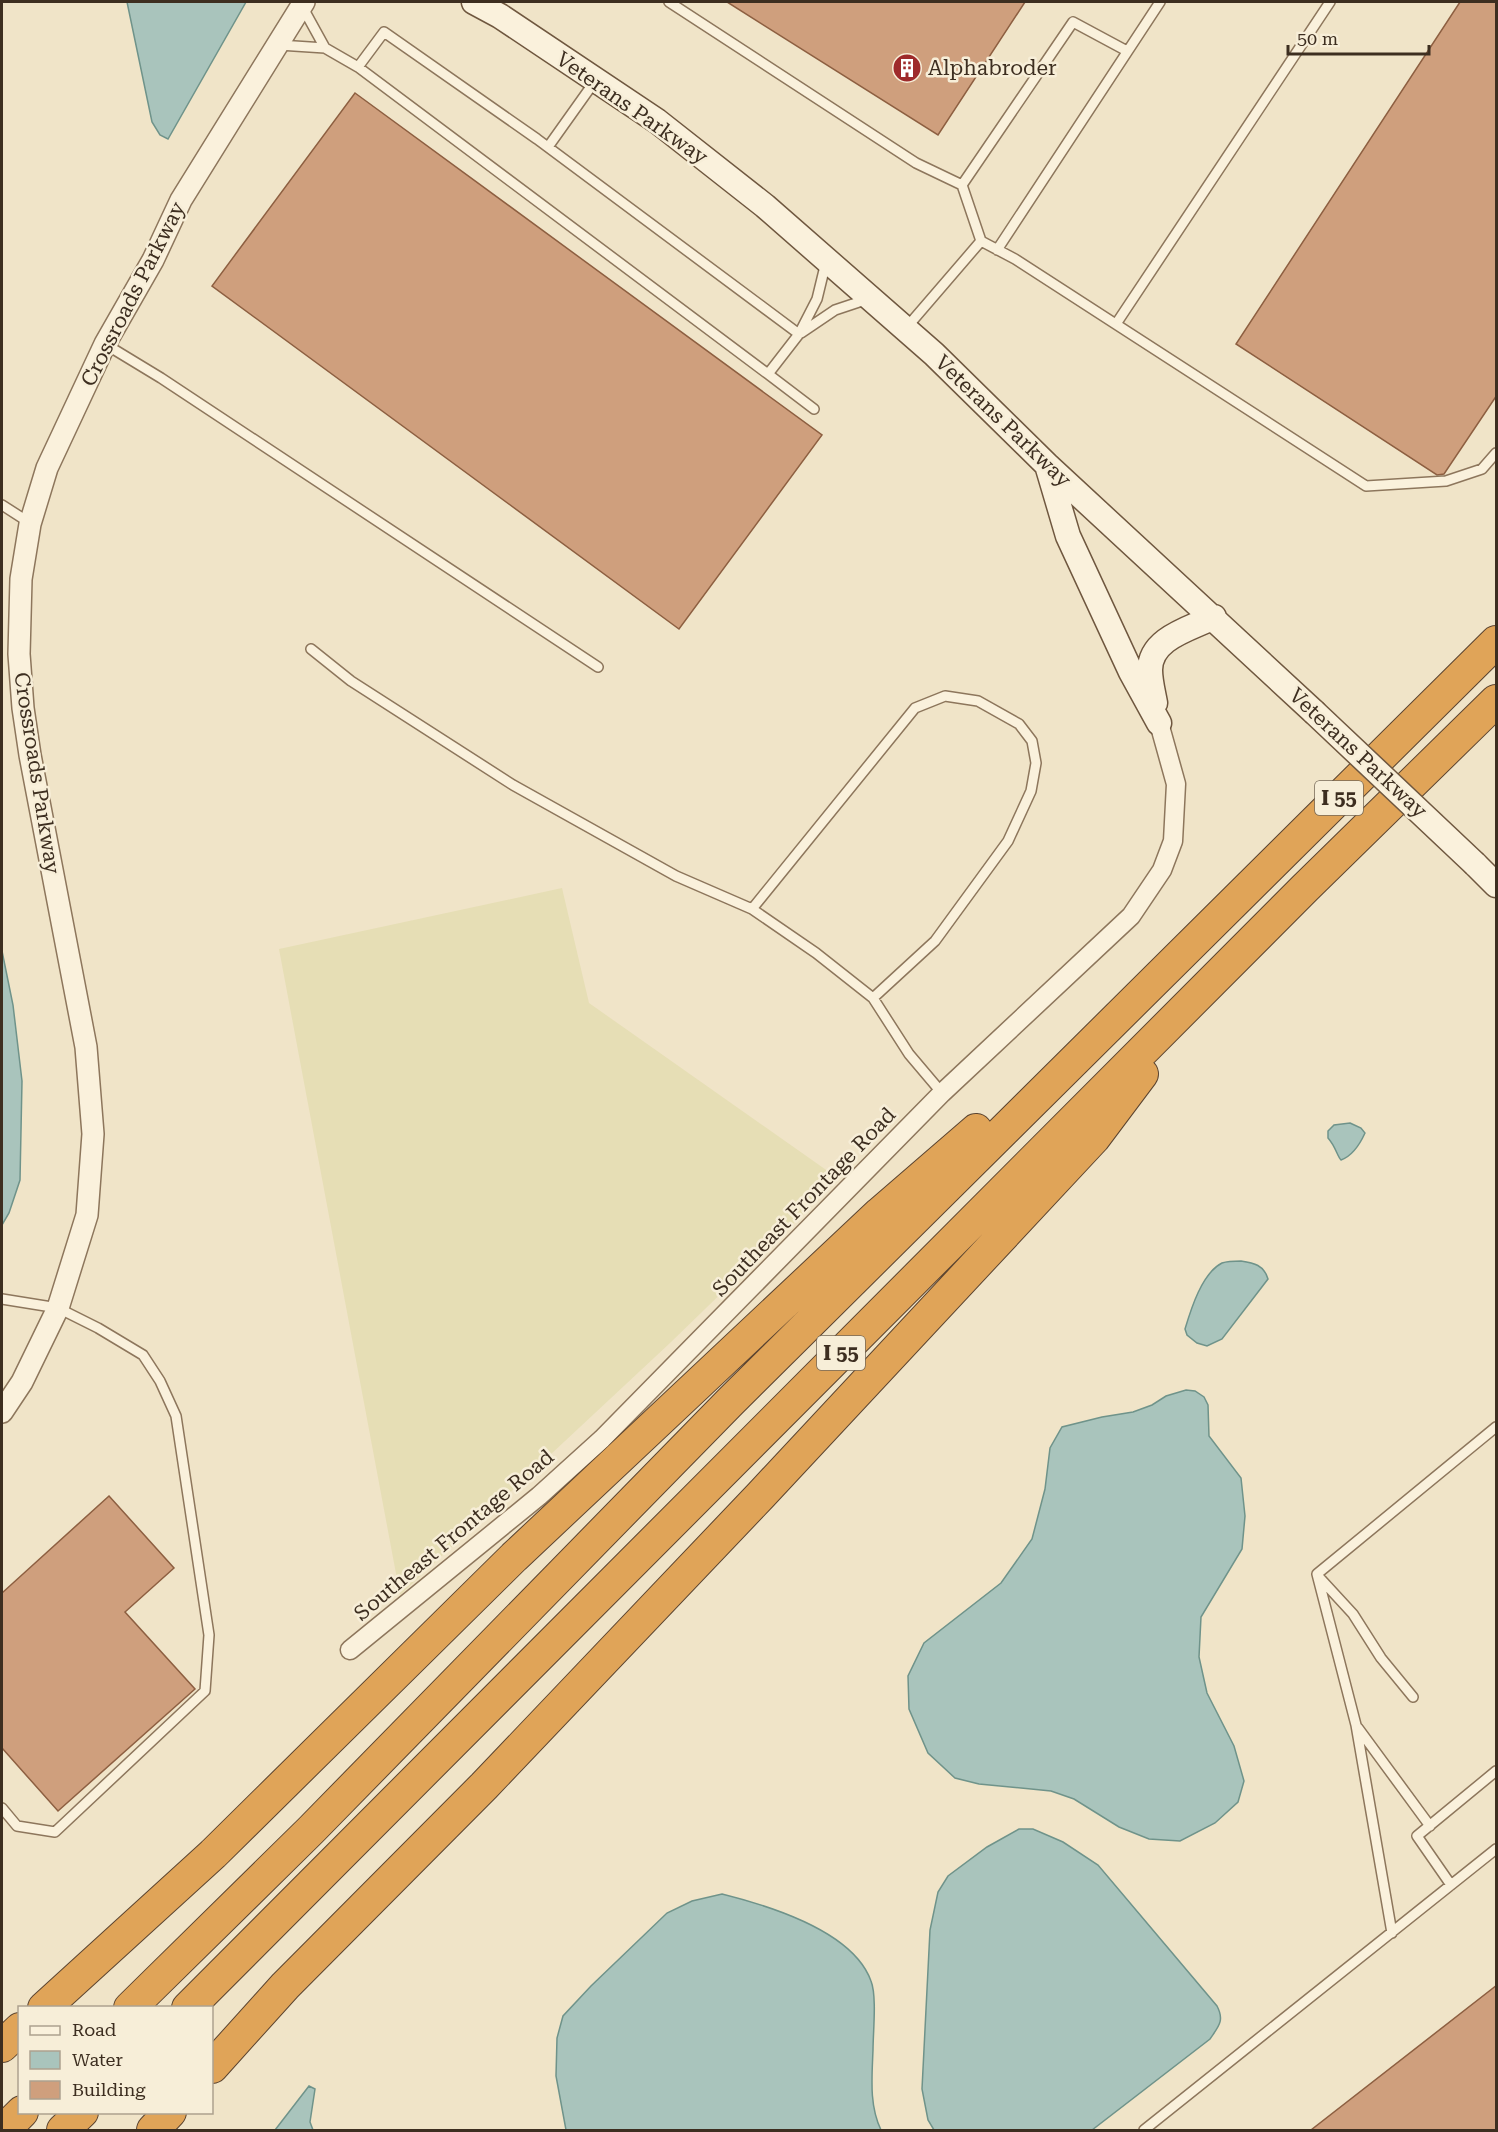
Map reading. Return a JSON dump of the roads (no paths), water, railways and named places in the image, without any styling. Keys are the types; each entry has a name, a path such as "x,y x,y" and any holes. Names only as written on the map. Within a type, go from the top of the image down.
{"highway":[{"name":"I 55","path":"131,2006 312,1830 730,1402 1497,642"},
{"name":"I 55","path":"189,2006 1213,980 1497,701"},
{"path":"45,2006 213,1854 514,1557 879,1213 1181,953"},
{"path":"213,2066 285,1986 484,1786 745,1512 1094,1138 1213,980"},
{"path":"2,2046 18,2032"},
{"path":"4,2130 20,2114"},
{"path":"63,2130 80,2114"},
{"path":"153,2130 168,2114"}],"main road":[{"name":"Veterans Parkway","path":"474,2 657,121 765,206 934,354 1047,465 1214,618 1497,885"},
{"path":"1047,465 1068,536 1131,672 1159,723"},
{"path":"1159,723 1150,670 1151,660 1156,650 1163,642 1214,618"}],"street":[{"name":"Crossroads Parkway","path":"2,1412 22,1383 58,1308 87,1215 93,1134 86,1047 23,708 19,654 21,579 30,524 47,468 105,344 153,260 181,200 303,4"},
{"name":"Southeast Frontage Road","path":"350,1650 540,1496 602,1439 942,1094 1131,916 1162,870 1173,841 1176,784 1159,723"}],"lane":[{"path":"669,2 916,163 962,185 981,241 1015,259 1366,486 1446,481 1482,469 1497,453"},
{"path":"997,250 1160,2"},
{"path":"1116,324 1330,2"},
{"path":"303,4 325,48"},
{"path":"962,185 1072,22 1127,51"},
{"path":"358,67 384,32 548,147 799,334"},
{"path":"277,45 325,48 358,67 814,409"},
{"path":"548,147 595,80"},
{"path":"905,329 981,241"},
{"path":"768,374 799,334 817,299 826,260"},
{"path":"799,334 835,310 871,299"},
{"path":"105,344 181,391 598,667"},
{"path":"2,505 30,524"},
{"path":"311,649 351,681 513,785 676,876 752,909 816,953 873,998 909,1054 942,1094"},
{"path":"752,909 915,708 945,696 956,697 978,701 1019,724 1032,741 1036,763 1031,791 1008,841 935,940 873,998"},
{"path":"2,1299 58,1308 98,1328 143,1355 160,1381 176,1416 209,1635 205,1691 55,1832 17,1826 2,1808"},
{"path":"1317,1574 1497,1427"},
{"path":"1317,1574 1353,1614 1381,1658 1413,1697"},
{"path":"1317,1574 1356,1725 1392,1933"},
{"path":"1356,1725 1430,1826"},
{"path":"1451,1885 1417,1836 1497,1771"},
{"path":"1144,2130 1497,1849"}],"water":[{"path":"127,2 246,2 168,139 160,135 152,122"},
{"path":"2,951 13,1005 22,1081 20,1180 9,1213 2,1225"},
{"path":"1350,1123 1361,1128 1365,1133 1349,1156 1341,1160 1328,1138 1328,1131 1334,1125"},
{"path":"1241,1261 1258,1266 1268,1279 1222,1339 1207,1346 1197,1343 1187,1335 1185,1329 1203,1283 1222,1263"},
{"path":"1186,1390 1195,1391 1204,1397 1208,1405 1209,1436 1241,1478 1245,1516 1242,1549 1201,1617 1199,1657 1207,1693 1234,1746 1244,1781 1238,1802 1215,1823 1180,1841 1149,1839 1119,1827 1074,1799 1051,1791 979,1784 955,1778 928,1753 909,1709 908,1676 924,1643 1001,1583 1032,1539 1045,1489 1050,1448 1062,1427 1133,1412 1152,1405 1166,1396"},
{"path":"1019,1829 1033,1829 1063,1842 1098,1865 1217,2006 1220,2024 1210,2039 1092,2130 934,2130 928,2120 922,2089 930,1930 938,1892 948,1876 987,1847"},
{"path":"722,1894 808,1923 847,1948 861,1963 871,1981 874,1996 872,2091 881,2130 566,2130 556,2076 557,2038 563,2016 667,1913 692,1901"},
{"path":"309,2086 315,2089 310,2122 313,2130 275,2130"}],"place":[{"name":"Alphabroder","path":"907,68"}]}
